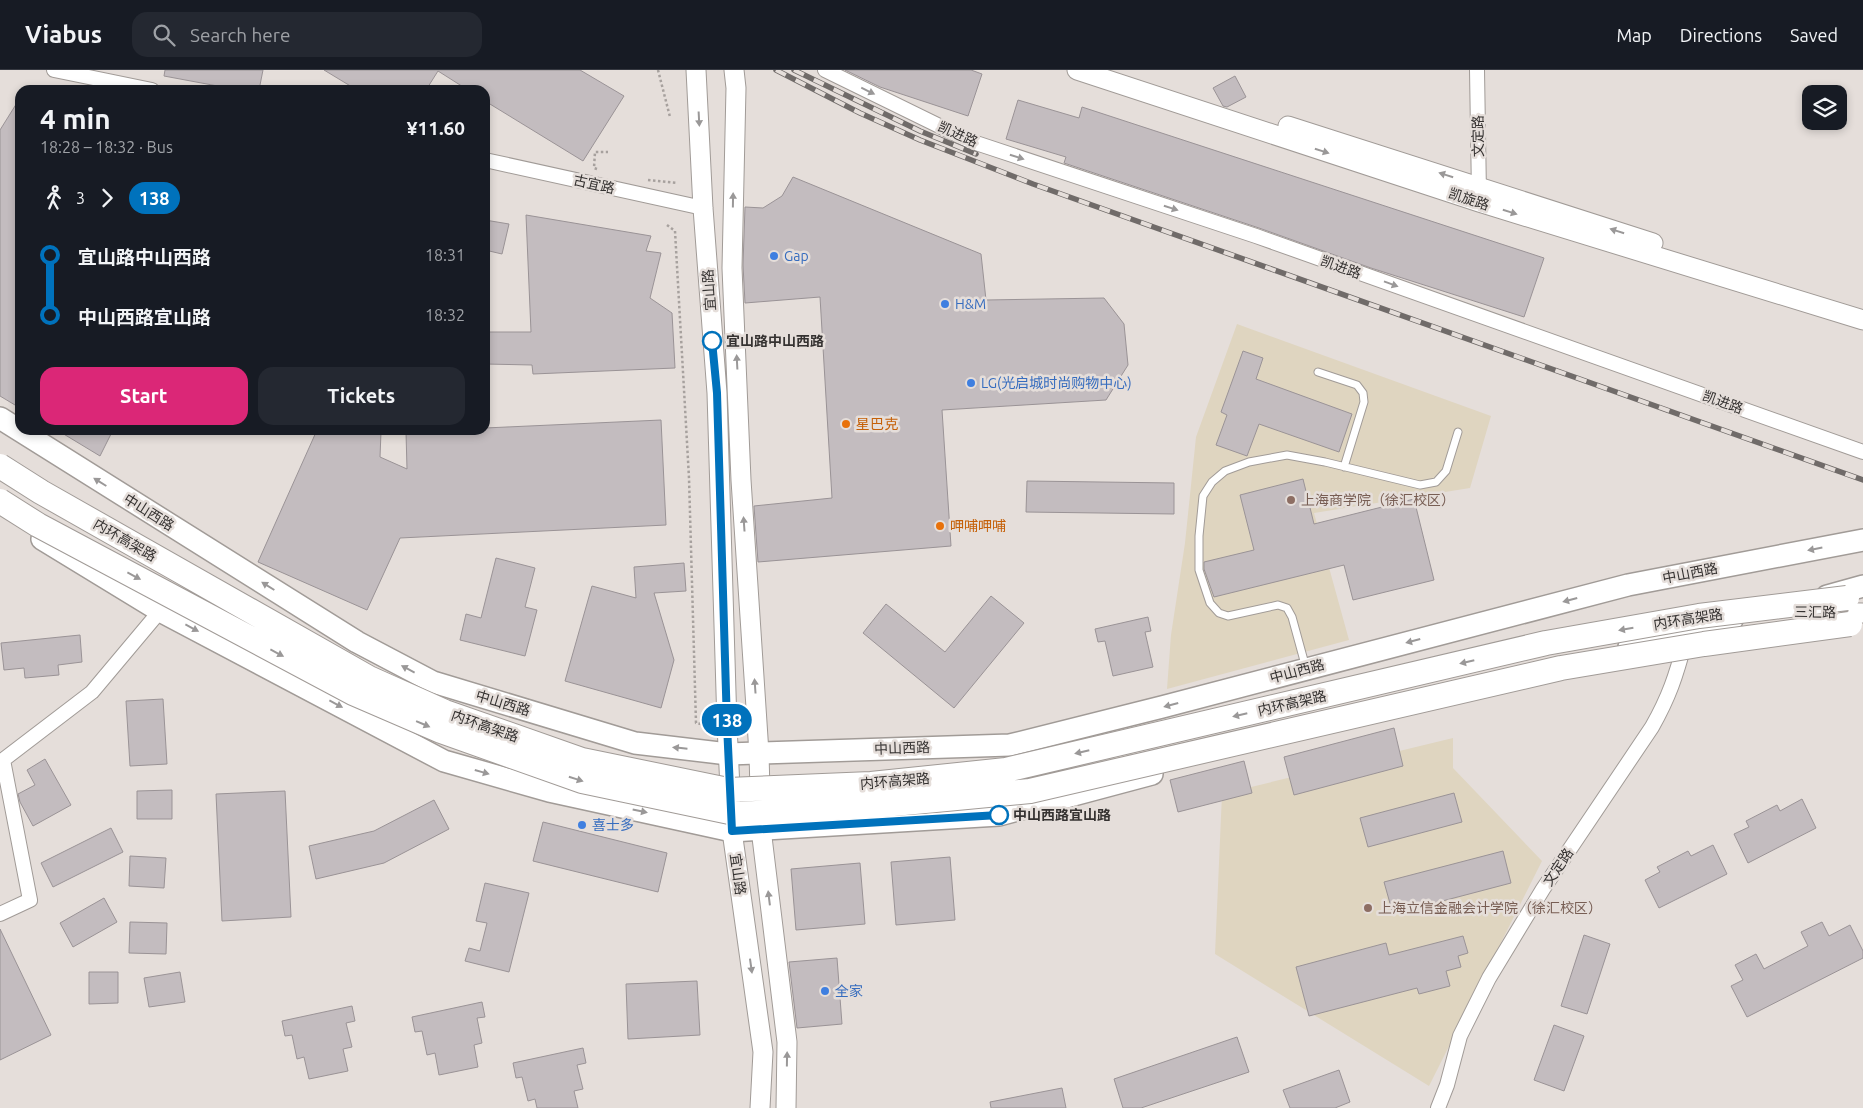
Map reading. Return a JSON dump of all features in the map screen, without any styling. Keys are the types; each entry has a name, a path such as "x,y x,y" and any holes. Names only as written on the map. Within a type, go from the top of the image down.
{"highway":[{"name":"内环高架路","path":"0,466 40,492 369,678 445,712 582,760 728,790 871,784 1006,770 1546,643 1699,616 1856,606"},
{"name":"内环高架路","path":"0,501 38,524 353,693 432,728 582,781 739,814 883,805 1030,791 1561,668 1704,644 1856,606"}],"main road":[{"name":"宜山路","path":"696,70 703,208 717,393 732,831 763,1052 760,1108"},
{"name":"宜山路","path":"734,70 736,88 732,268 741,480 759,752 761,830 788,1042 786,1108"},
{"name":"凯旋路","path":"1077,70 1863,311"},
{"name":"凯旋路","path":"1115,70 1479,194 1863,320"},
{"name":"中山西路","path":"0,418 15,427"},
{"name":"中山西路","path":"27,435 356,642 433,682 634,743 728,754 1010,744 1162,707 1628,585 1863,540"},
{"path":"0,513 160,611 444,761 549,791 732,831 999,815 1768,611 1856,606"}],"street":[{"path":"54,70 128,85"},
{"name":"凯进路","path":"824,70 970,141 1256,236 1863,452"},
{"name":"文定路","path":"1477,70 1479,194"},
{"name":"古宜路","path":"490,161 703,208"},
{"path":"0,914 30,900 3,760 92,692 160,611"},
{"name":"文定路","path":"1438,1108 1447,1085 1460,1036 1471,1011 1543,889 1652,727 1674,683 1688,631"}],"lane":[{"path":"1318,372 1357,385 1363,393 1364,402 1344,467"},
{"path":"1306,668 1292,617 1287,608 1278,605 1228,616 1219,613 1210,603 1199,570 1199,536 1203,496 1212,482 1225,471 1249,462 1287,456 1420,485 1436,482 1446,471 1458,432"}],"path":[{"path":"658,70 670,117"},
{"path":"603,170 594,168 595,152 608,152"},
{"path":"641,180 677,183"},
{"path":"667,225 675,231 689,478 696,723 706,725"}],"shaded area":[{"name":"上海商学院（徐汇校区）","path":"1237,324 1491,416 1470,488 1314,513 1349,640 1167,689 1171,635 1185,543 1196,437"},
{"name":"上海立信金融会计学院（徐汇校区）","path":"1453,738 1453,768 1542,861 1429,1086 1215,954 1222,794"}],"building":[{"path":"165,70 263,70 260,85 212,85 164,76"},
{"path":"324,70 580,70 624,96 583,161 490,104 490,85 460,85 438,71 429,85 349,85"},
{"path":"845,70 971,70 982,74 968,116 880,87"},
{"path":"1235,76 1246,97 1227,107 1223,106 1213,88"},
{"path":"1018,100 1079,118 1082,107 1544,258 1524,317 1371,268 1259,228 1064,163 1066,157 1006,139"},
{"path":"15,106 15,405 0,396 0,130"},
{"name":"LG(光启城时尚购物中心)","path":"793,177 981,254 986,300 1104,298 1124,324 1128,365 1106,400 942,410 951,546 758,562 754,506 832,498 820,297 745,303 743,265 745,207 763,208 782,196"},
{"path":"526,215 651,236 646,251 661,253 650,298 672,313 675,368 533,374 532,365 490,364 490,332 531,332"},
{"path":"490,221 509,224 502,254 490,251"},
{"path":"1243,351 1263,358 1256,379 1352,414 1339,452 1259,424 1247,456 1216,445 1227,415 1221,412"},
{"path":"661,420 666,525 400,538 367,610 258,562 315,435 381,435 380,457 407,469 406,435 490,435 490,428"},
{"path":"65,435 110,435 100,456"},
{"path":"1303,479 1314,524 1414,499 1434,580 1353,600 1344,565 1214,597 1204,569 1204,562 1254,550 1240,495"},
{"path":"1027,481 1174,483 1174,514 1026,512"},
{"path":"496,558 535,568 525,607 537,610 525,656 460,640 466,614 481,618"},
{"path":"684,563 686,591 654,593 674,660 661,708 565,681 592,586 636,598 634,567"},
{"path":"991,596 1024,623 954,708 863,633 886,604 945,652"},
{"path":"1148,617 1151,631 1145,632 1153,667 1113,676 1105,641 1098,642 1095,629"},
{"path":"80,635 82,662 58,665 59,675 25,678 24,668 4,670 1,643"},
{"path":"163,699 167,764 130,766 126,701"},
{"path":"1394,728 1403,766 1294,795 1284,757"},
{"path":"45,759 71,805 33,826 20,802 18,794 35,785 27,770"},
{"path":"1244,761 1252,793 1178,812 1170,780"},
{"path":"172,790 172,819 137,819 137,791"},
{"path":"285,791 291,917 222,921 216,794"},
{"path":"1454,793 1462,822 1368,847 1360,818"},
{"path":"1802,799 1816,828 1748,863 1734,834 1749,827 1746,821 1777,805 1780,811"},
{"path":"434,800 449,829 384,863 316,879 309,846 374,831"},
{"path":"543,822 667,853 658,892 533,861"},
{"path":"111,828 123,852 53,887 41,863"},
{"path":"1713,845 1727,874 1659,908 1645,880 1660,872 1657,867 1688,851 1691,856"},
{"path":"1503,851 1511,883 1393,914 1384,882"},
{"path":"130,856 166,858 164,888 129,886"},
{"path":"950,857 955,920 896,925 891,862"},
{"path":"860,863 865,924 796,930 791,869"},
{"path":"485,883 529,893 509,972 465,961 469,948 480,951 487,923 476,921"},
{"path":"104,898 117,922 73,947 60,923"},
{"path":"130,922 167,923 166,954 129,953"},
{"path":"1822,922 1829,936 1850,925 1863,951 1863,958 1747,1017 1731,986 1743,980 1735,965 1756,954 1764,969 1808,946 1801,932"},
{"path":"0,929 51,1035 0,1060"},
{"path":"1584,935 1610,944 1587,1014 1561,1006"},
{"path":"1463,936 1468,953 1458,956 1461,967 1446,971 1450,986 1419,994 1417,988 1309,1016 1296,967 1386,943 1389,955"},
{"path":"837,958 842,1024 797,1028 789,962"},
{"path":"89,972 118,972 118,1003 89,1004"},
{"path":"180,972 185,1002 149,1007 144,978"},
{"path":"697,981 700,1035 628,1039 626,984"},
{"path":"482,1002 485,1017 477,1018 482,1043 474,1045 478,1067 439,1075 435,1053 427,1055 422,1031 415,1032 412,1017"},
{"path":"352,1006 355,1021 346,1023 352,1047 343,1049 348,1071 309,1079 304,1057 297,1059 292,1035 285,1036 282,1021"},
{"path":"1554,1025 1584,1036 1564,1091 1534,1080"},
{"path":"1237,1037 1249,1072 1141,1108 1123,1108 1114,1079"},
{"path":"583,1048 586,1063 577,1065 583,1089 574,1091 578,1108 537,1108 535,1099 528,1101 522,1077 516,1078 513,1063"},
{"path":"1339,1070 1350,1102 1335,1108 1290,1108 1283,1090"},
{"path":"1062,1088 1066,1108 991,1108 990,1102"}],"railway":[{"path":"776,70 860,113 920,140 1033,184 1863,480"},
{"path":"794,70 920,131 976,154"}],"bus line":[{"name":"138","path":"712,341 717,393 732,831 999,815"}],"place":[{"name":"Gap","path":"774,256"},
{"name":"H&M","path":"945,304"},
{"name":"宜山路中山西路","path":"712,341"},
{"name":"LG(光启城时尚购物中心)","path":"971,383"},
{"name":"星巴克","path":"846,424"},
{"name":"上海商学院（徐汇校区）","path":"1291,500"},
{"name":"呷哺呷哺","path":"940,526"},
{"name":"中山西路宜山路","path":"999,815"},
{"name":"喜士多","path":"582,825"},
{"name":"上海立信金融会计学院（徐汇校区）","path":"1368,908"},
{"name":"全家","path":"825,991"}]}
